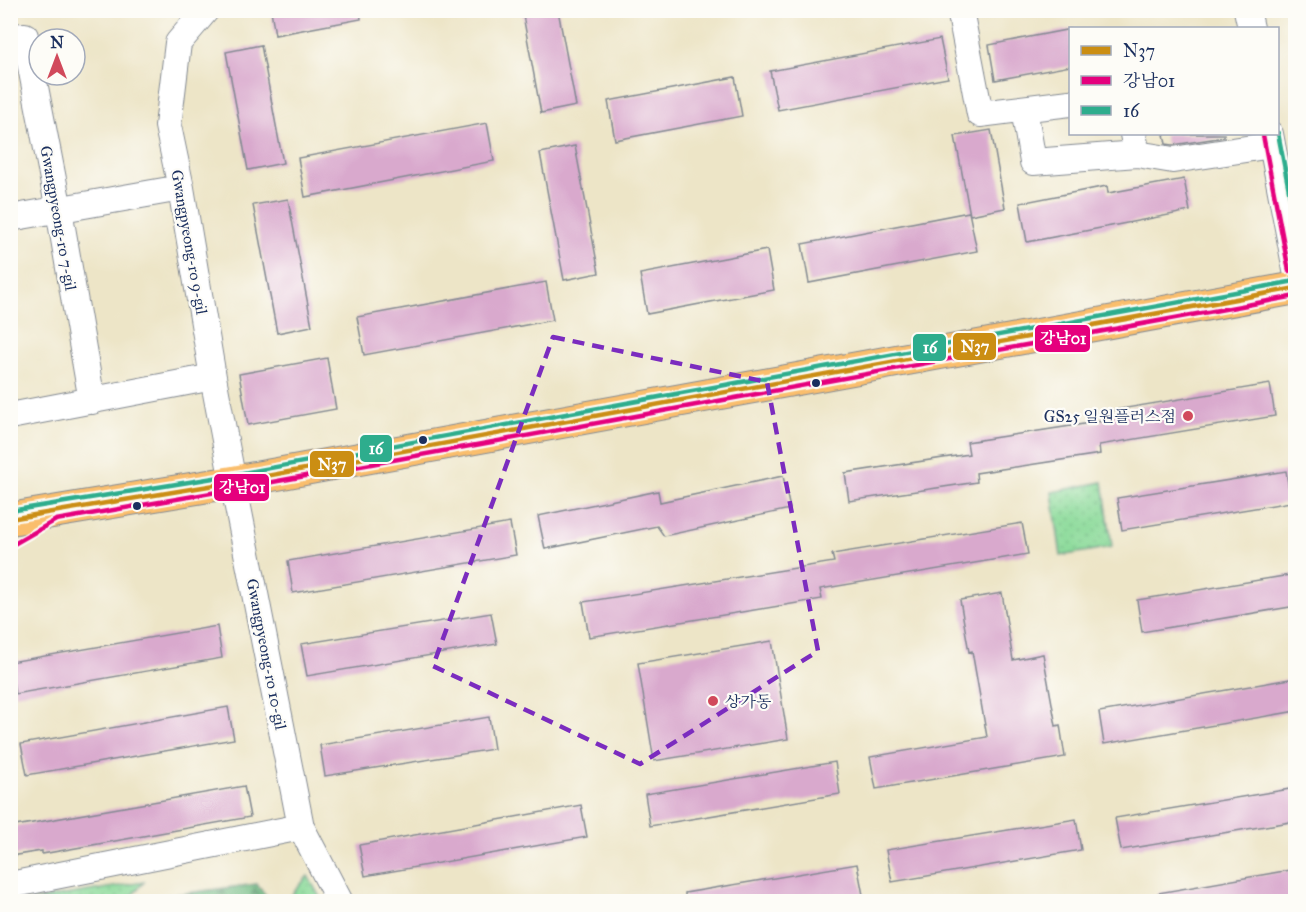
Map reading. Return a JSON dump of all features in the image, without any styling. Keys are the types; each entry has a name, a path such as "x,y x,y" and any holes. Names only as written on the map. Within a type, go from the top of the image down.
{"main road":[{"path":"10,519 233,482 1296,288"},
{"path":"10,495 53,513"},
{"path":"10,538 53,513"}],"street":[{"name":"Gwangpyeong-ro 9-gil","path":"206,10 178,43 168,126 233,482"},
{"path":"960,10 980,114 1069,103"},
{"path":"1247,10 1251,27"},
{"name":"Gwangpyeong-ro 7-gil","path":"18,36 59,210 92,401"},
{"path":"1024,109 1034,162 1135,144 1173,160 1271,139 1296,270"},
{"path":"10,218 181,188"},
{"path":"10,416 213,377"},
{"name":"Gwangpyeong-ro 10-gil","path":"233,482 301,827 340,902"},
{"path":"10,885 301,827"}],"highlighted area":[{"path":"553,337 767,382 818,651 640,764 433,666"}],"green space":[{"path":"1103,482 1112,547 1061,556 1052,492"},
{"path":"308,876 322,901 289,901 288,899"},
{"path":"144,882 127,901 29,901"},
{"path":"257,884 270,901 147,901 149,898"}],"building":[{"path":"271,10 360,10 361,19 275,35"},
{"path":"522,10 558,10 576,106 541,113"},
{"path":"1069,29 1069,66 995,80 989,45"},
{"path":"940,39 948,78 778,110 770,71"},
{"path":"261,45 283,163 248,170 226,52"},
{"path":"735,77 742,116 615,140 608,101"},
{"path":"487,123 494,161 305,197 298,158"},
{"path":"991,130 1005,208 970,215 955,136"},
{"path":"1164,135 1224,135 1224,137 1173,145 1166,144"},
{"path":"575,146 599,273 564,280 540,153"},
{"path":"1184,179 1190,211 1027,242 1020,203 1107,186 1108,193"},
{"path":"288,199 312,326 277,333 253,205"},
{"path":"969,212 977,251 809,283 802,244"},
{"path":"767,250 774,290 647,314 640,274"},
{"path":"546,282 553,320 364,355 357,317"},
{"path":"327,358 336,409 248,425 239,374"},
{"path":"1270,384 1275,416 1099,445 1100,454 976,473 977,482 849,501 845,473 969,454 967,442 1103,421 1102,412"},
{"path":"1286,471 1291,502 1122,530 1117,498"},
{"path":"783,476 790,509 664,536 657,526 545,549 538,516 658,491 660,502"},
{"path":"510,523 516,555 293,593 288,561"},
{"path":"1022,523 1028,554 820,589 822,599 589,637 583,602 834,562 832,554"},
{"path":"1296,574 1296,606 1142,632 1137,600"},
{"path":"1002,593 1013,660 1043,654 1056,726 1060,725 1065,757 876,789 870,757 987,737 972,651 969,652 960,600"},
{"path":"491,613 497,644 307,676 301,644"},
{"path":"217,626 222,658 15,694 10,662"},
{"name":"상가동","path":"772,641 788,739 654,761 638,663"},
{"path":"1296,678 1296,711 1104,744 1099,712"},
{"path":"228,707 234,739 27,775 21,744"},
{"path":"489,717 494,749 325,776 320,745"},
{"path":"835,762 840,794 650,826 645,794"},
{"path":"244,786 250,817 42,854 42,851 10,856 10,827"},
{"path":"1296,788 1296,821 1121,850 1115,818"},
{"path":"581,805 587,837 365,876 359,845"},
{"path":"1076,819 1081,850 892,882 886,850"},
{"path":"857,864 863,895 826,902 685,902 685,893"},
{"path":"1296,869 1296,902 1159,902 1158,893"}],"transit line":[{"name":"강남01","path":"1263,135 1289,271"},
{"name":"16","path":"1278,135 1296,227"},
{"name":"16","path":"10,511 232,475 1295,281"},
{"name":"N37","path":"10,519 233,482 1296,288"},
{"name":"강남01","path":"14,544 56,520 1296,296"}],"place":[{"name":"GS25 일원플러스점","path":"1188,416"},
{"name":"상가동","path":"713,701"}]}
